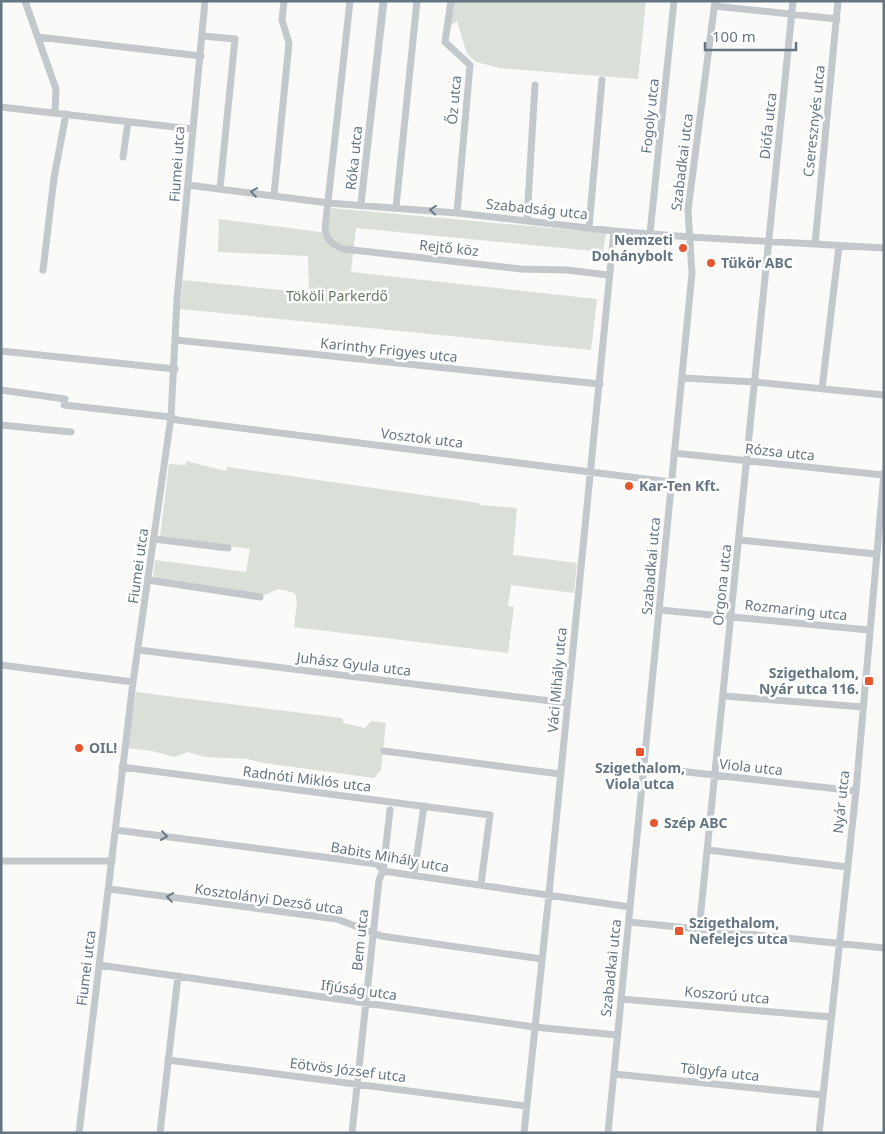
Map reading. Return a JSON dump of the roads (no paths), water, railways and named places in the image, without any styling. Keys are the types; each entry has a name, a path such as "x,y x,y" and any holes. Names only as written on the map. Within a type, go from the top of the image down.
{"street":[{"path":"26,1 56,89 55,113"},
{"name":"Fiumei utca","path":"79,1133 122,767 171,417 175,369 177,300 205,1"},
{"path":"274,195 289,43 282,28 284,1"},
{"path":"329,202 350,1"},
{"name":"Róka utca","path":"362,204 383,1"},
{"path":"396,207 418,1"},
{"name":"Őz utca","path":"451,1 446,42 470,65 457,212"},
{"name":"Fogoly utca","path":"650,233 674,1"},
{"name":"Diófa utca","path":"770,242 793,1"},
{"name":"Cseresznyés utca","path":"815,244 838,1"},
{"path":"714,3 837,19"},
{"name":"Szabadkai utca","path":"608,1133 660,610 670,482 683,378 692,273 688,210 714,3"},
{"path":"203,36 235,39 220,188"},
{"path":"38,38 201,56"},
{"path":"589,227 602,80"},
{"path":"527,220 535,85"},
{"path":"1,108 192,129"},
{"path":"43,270 54,178 66,114"},
{"path":"123,157 128,122"},
{"name":"Szabadság utca","path":"188,185 329,202 457,212 690,238 884,248"},
{"name":"Rejtő köz","path":"329,202 325,229 326,237 333,245 344,249 521,268 566,270 608,275"},
{"name":"Váci Mihály utca","path":"524,1133 600,384 608,275 614,230"},
{"name":"Orgona utca","path":"699,930 770,242"},
{"path":"822,389 839,246"},
{"name":"Karinthy Frigyes utca","path":"176,340 600,384"},
{"path":"1,352 175,369"},
{"path":"683,378 755,382 884,395"},
{"name":"Vosztok utca","path":"1,390 65,399 64,405 171,417 177,420 670,482"},
{"path":"1,425 70,432"},
{"name":"Rózsa utca","path":"674,453 884,474"},
{"name":"Nyár utca","path":"819,1133 856,791 884,474"},
{"path":"154,538 228,548"},
{"path":"740,540 876,554"},
{"path":"148,580 260,596"},
{"name":"Rozmaring utca","path":"660,610 869,630"},
{"name":"Juhász Gyula utca","path":"139,650 567,703"},
{"path":"1,666 133,682"},
{"path":"724,696 863,707"},
{"path":"384,751 560,774"},
{"name":"Radnóti Miklós utca","path":"122,767 490,814 481,884"},
{"name":"Viola utca","path":"643,767 856,791"},
{"path":"414,875 424,806"},
{"name":"Bem utca","path":"352,1133 379,880 383,871 390,810"},
{"name":"Babits Mihály utca","path":"116,830 377,864 383,871 630,907"},
{"path":"708,850 847,867"},
{"path":"1,860 112,861"},
{"name":"Kosztolányi Dezső utca","path":"109,889 337,919 373,931 381,936 542,959"},
{"path":"629,922 884,948"},
{"name":"Ifjúság utca","path":"99,965 534,1027 617,1034"},
{"path":"160,1133 178,976"},
{"name":"Koszorú utca","path":"621,999 831,1017"},
{"name":"Eötvös József utca","path":"168,1060 526,1106"},
{"name":"Tölgyfa utca","path":"614,1074 823,1095"}],"place":[{"name":"Nemzeti Dohánybolt","path":"683,248"},
{"name":"Tükör ABC","path":"711,263"},
{"name":"Kar-Ten Kft.","path":"629,486"},
{"name":"Szigethalom, Nyár utca 116.","path":"869,681"},
{"name":"OIL!","path":"79,748"},
{"name":"Szigethalom, Viola utca","path":"640,752"},
{"name":"Szép ABC","path":"654,823"},
{"name":"Szigethalom, Nefelejcs utca","path":"679,931"}],"park label":[{"name":"Tököli Parkerdő","path":"337,296"}]}
